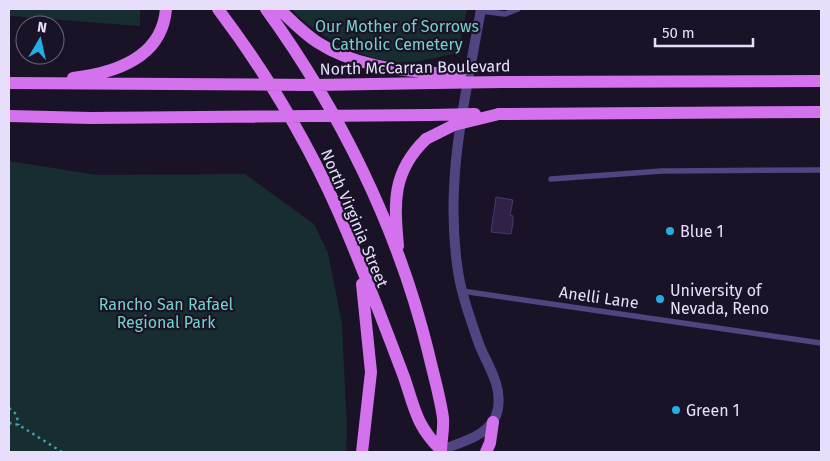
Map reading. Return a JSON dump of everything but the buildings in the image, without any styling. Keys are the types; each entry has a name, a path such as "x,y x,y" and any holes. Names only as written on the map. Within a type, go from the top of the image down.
{"main road":[{"path":"25,84 93,76 123,68 139,57 152,44 161,30 166,9"},
{"name":"North Virginia Street","path":"218,9 271,85 322,176 404,378 419,424 426,436 441,451"},
{"name":"North Virginia Street","path":"266,9 334,116 374,197 400,261 424,337 441,408 443,420 441,451"},
{"path":"279,9 316,42 349,58 435,78"},
{"name":"North McCarran Boulevard","path":"9,83 315,85 435,78 502,82 821,81"},
{"path":"9,116 334,116 821,112"},
{"path":"400,261 396,189 408,160 426,139 454,124 499,114"},
{"path":"360,267 371,372 362,452"},
{"path":"486,452 490,443 493,422"}],"street":[{"path":"441,451 478,436 493,422 498,410 500,397 497,384 475,332 462,290 454,236 454,169 481,10"}],"lane":[{"path":"481,10 505,14 518,9"},
{"path":"551,179 662,171 821,170"},
{"name":"Anelli Lane","path":"462,290 821,343"}],"path":[{"path":"9,408 16,414 19,425"},
{"path":"9,423 19,425 62,452"}],"green space":[{"path":"9,9 140,9 140,26 65,20 65,15 9,16"},
{"name":"Our Mother of Sorrows Catholic Cemetery","path":"292,9 467,9 458,53 427,60 394,62 362,54 329,39 315,30"},
{"name":"Rancho San Rafael Regional Park","path":"9,161 97,175 245,174 314,224 328,253 342,324 347,430 346,452 9,452"}],"place":[{"name":"Blue 1","path":"670,231"},
{"name":"University of Nevada, Reno","path":"660,299"},
{"name":"Green 1","path":"676,410"}]}
